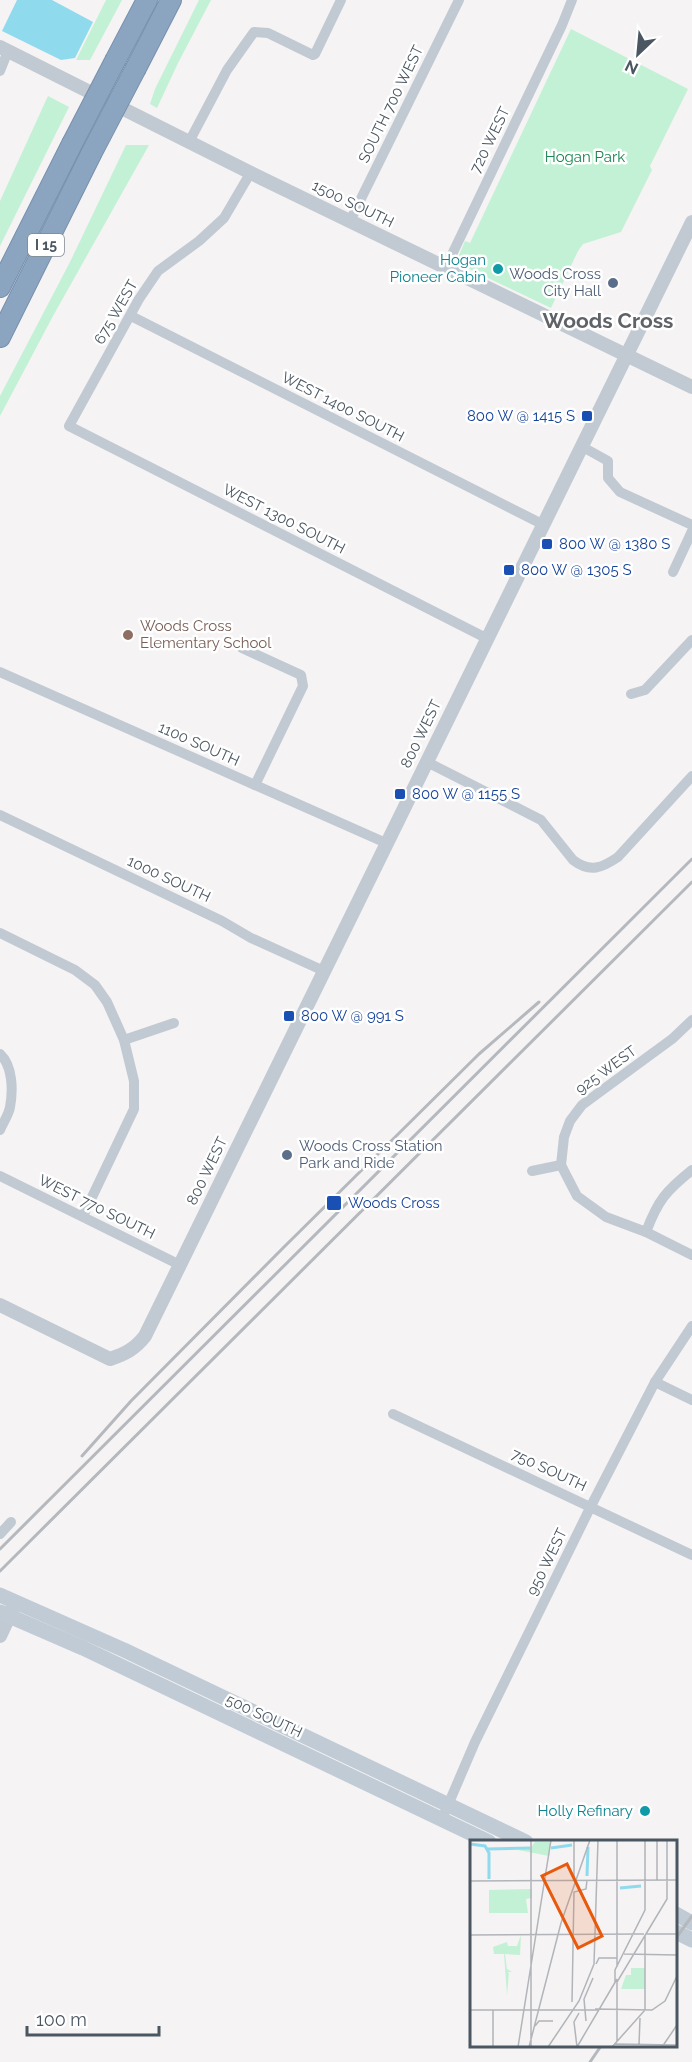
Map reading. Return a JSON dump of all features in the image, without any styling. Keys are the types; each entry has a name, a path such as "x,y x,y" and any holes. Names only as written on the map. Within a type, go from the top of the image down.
{"highway":[{"name":"I 15","path":"0,287 147,0"},
{"name":"I 15","path":"0,337 171,0"}],"main road":[{"name":"500 SOUTH","path":"0,1595 8,1610 83,1648 485,1840"},
{"name":"500 SOUTH","path":"8,1610 124,1650 522,1840"},
{"path":"677,1915 692,1923"},
{"path":"677,1933 692,1940"}],"street":[{"path":"189,142 227,70 254,32 267,33 313,55 341,0"},
{"name":"SOUTH 700 WEST","path":"350,221 459,0"},
{"name":"720 WEST","path":"446,267 572,0"},
{"path":"0,71 4,49"},
{"name":"1500 SOUTH","path":"4,49 189,142 692,387"},
{"name":"675 WEST","path":"69,426 139,299 158,271 199,241 224,218 251,172"},
{"name":"800 WEST","path":"0,1305 110,1359 127,1353 145,1336 692,222"},
{"name":"WEST 1400 SOUTH","path":"131,316 542,524"},
{"name":"WEST 1300 SOUTH","path":"69,426 486,638"},
{"path":"581,446 608,461 608,478 620,492 692,525"},
{"path":"673,572 692,531"},
{"path":"631,694 645,690 692,640"},
{"path":"242,648 301,675 303,686 255,785"},
{"name":"1100 SOUTH","path":"0,672 386,843"},
{"path":"427,762 541,819 573,860 579,865 590,868 606,866 618,857 692,776"},
{"name":"1000 SOUTH","path":"0,815 222,921 251,938 324,971"},
{"path":"0,933 75,970 94,985 107,1002 124,1040 134,1081 134,1109 83,1216"},
{"name":"925 WEST","path":"561,1165 564,1137 570,1121 582,1106 672,1039 692,1020"},
{"path":"124,1040 174,1023"},
{"path":"0,1130 10,1109 12,1078 2,1056"},
{"path":"532,1170 561,1165 577,1196 606,1217 646,1232 692,1255"},
{"path":"646,1232 652,1216 667,1191 692,1170"},
{"name":"WEST 770 SOUTH","path":"0,1176 180,1265"},
{"name":"950 WEST","path":"441,1819 591,1506 655,1382 692,1326"},
{"path":"655,1382 692,1400"},
{"name":"750 SOUTH","path":"393,1414 692,1555"},
{"path":"0,1534 11,1522"},
{"path":"0,1636 8,1610"}],"green space":[{"path":"106,0 122,0 90,60 76,60"},
{"path":"199,0 211,0 157,108 150,104 155,89"},
{"name":"Hogan Park","path":"571,29 688,89 621,232 583,244 551,308 461,265 457,260 465,241 470,243"},
{"path":"48,96 69,107 0,246 0,201"},
{"path":"126,145 149,145 0,416 0,396 70,262"}],"water":[{"path":"17,0 52,0 93,22 75,58 61,60 2,31"}],"railway":[{"path":"0,1549 692,859"},
{"path":"0,1571 692,882"},
{"path":"82,1456 131,1401 284,1247 479,1054 539,1002"},
{"path":"677,1937 692,1916"},
{"path":"590,2062 600,2047"}],"place":[{"name":"Hogan Pioneer Cabin","path":"498,269"},
{"name":"Woods Cross City Hall","path":"613,283"},
{"name":"800 W @ 1415 S","path":"587,416"},
{"name":"800 W @ 1380 S","path":"547,544"},
{"name":"800 W @ 1305 S","path":"509,570"},
{"name":"Woods Cross Elementary School","path":"128,635"},
{"name":"800 W @ 1155 S","path":"400,794"},
{"name":"800 W @ 991 S","path":"289,1016"},
{"name":"Woods Cross Station Park and Ride","path":"287,1155"},
{"name":"Woods Cross","path":"334,1203"},
{"name":"Holly Refinary","path":"645,1811"}],"district":[{"name":"Woods Cross","path":"608,320"}]}
